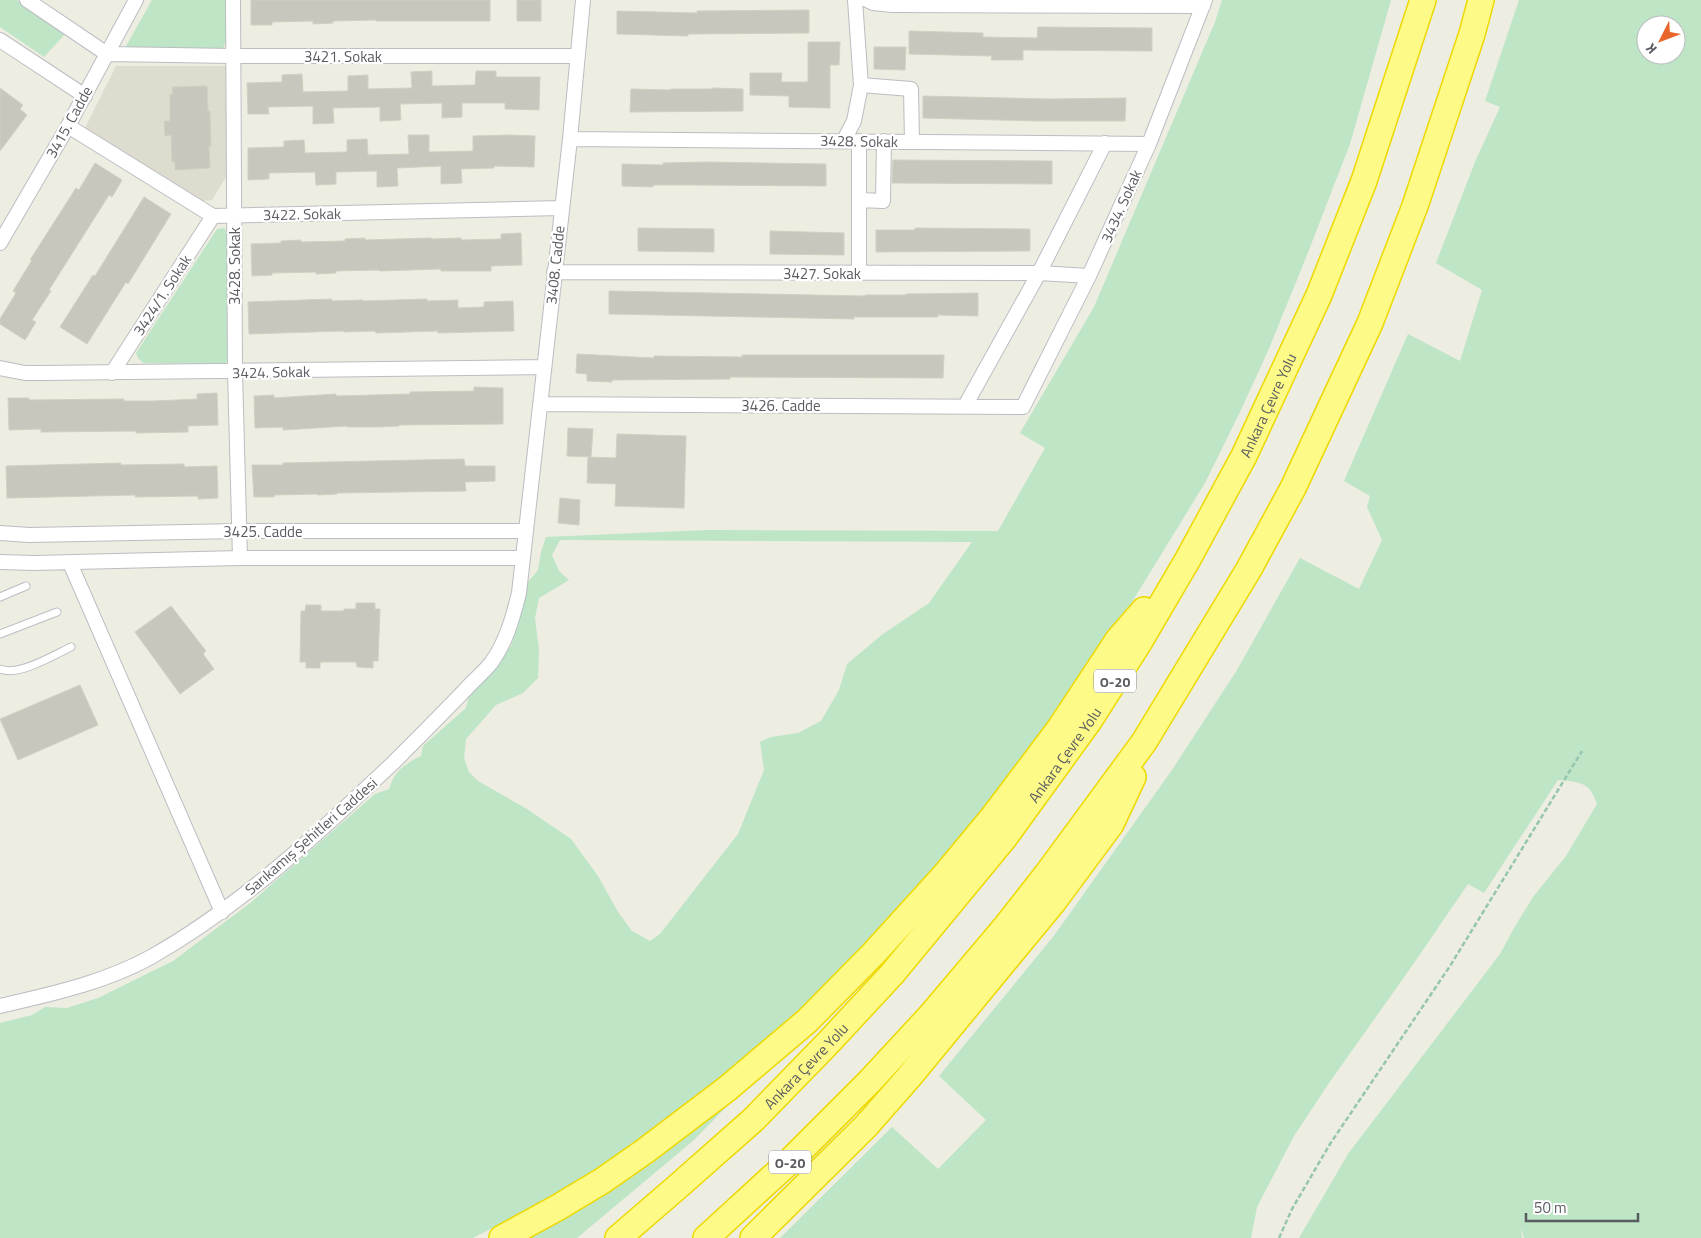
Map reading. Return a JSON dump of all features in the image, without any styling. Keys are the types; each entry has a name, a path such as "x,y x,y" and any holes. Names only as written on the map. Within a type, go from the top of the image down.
{"highway":[{"name":"Ankara Çevre Yolu","path":"618,1238 753,1120 892,974 1005,836 1089,721 1140,641 1244,456 1319,295 1364,180 1423,0"},
{"name":"O-20","path":"706,1238 790,1161 870,1081 931,1015 1048,874 1144,742 1249,569 1293,488 1370,323 1420,189 1472,34 1481,0"},
{"path":"502,1238 565,1203 645,1151 728,1088 807,1021 874,954 993,818 1060,728 1118,640 1188,558"},
{"path":"753,1238 866,1126 909,1077 1054,901 1111,824 1169,701"}],"street":[{"path":"27,0 108,54"},
{"name":"3415. Cadde","path":"0,242 85,96 136,0"},
{"name":"3428. Sokak","path":"233,0 235,372 240,558"},
{"name":"3408. Cadde","path":"526,531 570,139 583,0"},
{"path":"844,140 854,120 861,85 855,0"},
{"path":"867,0 873,3 1204,3"},
{"name":"3434. Sokak","path":"1023,406 1089,276 1149,144 1204,3"},
{"path":"0,40 85,96"},
{"name":"3421. Sokak","path":"108,54 578,56"},
{"path":"861,85 911,89 912,141"},
{"path":"68,126 213,216"},
{"name":"3428. Sokak","path":"570,139 1149,144"},
{"path":"859,273 860,141"},
{"path":"860,200 883,201 884,141"},
{"path":"965,406 1039,273 1104,143"},
{"name":"3422. Sokak","path":"213,216 561,208"},
{"name":"3424/1. Sokak","path":"112,373 213,216"},
{"name":"3427. Sokak","path":"554,272 1039,273 1089,276"},
{"name":"3424. Sokak","path":"0,368 25,373 112,373 544,367"},
{"name":"3426. Cadde","path":"540,404 1023,406"},
{"name":"3425. Cadde","path":"0,533 29,535 239,531 526,531"},
{"name":"Sarıkamış Şehitleri Caddesi","path":"0,1006 64,991 118,973 150,957 222,912 303,846 433,724 491,662 512,623 519,593 526,531"},
{"name":"3425. Cadde","path":"0,562 70,563 240,558 523,558"},
{"path":"70,563 222,912"}],"lane":[{"path":"0,597 26,586"},
{"path":"0,634 57,612"},
{"path":"0,669 6,672 29,667 71,647"}],"path":[{"path":"1279,1238 1292,1210 1330,1144 1450,966 1582,751"}],"shaded area":[{"path":"116,66 228,66 226,177 212,200 200,201 85,128"}],"green space":[{"path":"0,0 17,0 66,33 44,57 0,27"},
{"path":"152,0 227,0 226,40 223,49 125,48"},
{"path":"1222,0 1391,0 1350,144 1268,351 1205,483 1124,615 997,797 826,993 667,1125 552,1197 473,1238 0,1238 0,1023 32,1015 45,1007 67,1008 98,998 173,961 249,904 375,794 389,789 401,769 409,762 421,756 423,746 466,708 469,695 497,665 511,646 528,582 538,570 546,537 707,530 998,531 1045,448 1020,433 1094,307 1215,22","holes":["560,540 972,542 929,603 883,634 847,664 839,690 821,721 798,733 771,737 760,742 764,770 738,834 660,934 650,941 632,931 618,912 598,876 571,839 527,809 478,781 469,772 464,758 466,739 496,705 523,693 538,678 539,650 535,618 539,598 569,580 559,571 552,555"]},
{"path":"1519,0 1701,0 1701,1238 1524,1238 1521,1227 1522,1238 1299,1238 1348,1154 1500,954 1533,897 1566,856 1597,804 1591,791 1583,784 1558,780 1484,893 1468,884 1329,1083 1294,1136 1257,1207 1251,1238 780,1238 892,1127 938,1169 986,1120 939,1076 1053,937 1172,770 1237,670 1300,558 1359,589 1382,540 1367,507 1370,496 1344,481 1408,334 1460,361 1482,290 1436,263 1475,162 1500,107 1485,101"},
{"path":"224,228 227,231 229,360 224,364 143,363 136,353 217,229"},
{"path":"731,1102 694,1140 577,1238 528,1238 632,1173"}],"building":[{"path":"251,0 490,0 490,21 376,20 333,21 333,23 313,24 313,21 272,22 272,25 251,25"},
{"path":"517,0 541,0 541,21 517,21"},
{"path":"809,10 809,33 688,34 688,36 617,34 617,11 697,13 697,11"},
{"path":"1038,27 1152,28 1152,51 1023,50 1023,60 991,60 992,56 909,54 909,31 983,33 983,37 1037,38"},
{"path":"808,42 840,42 839,65 830,65 830,108 789,107 789,96 750,95 750,73 782,73 781,82 808,82"},
{"path":"874,47 906,47 905,70 874,69"},
{"path":"432,71 432,86 475,85 476,71 496,71 496,77 540,77 539,110 505,109 505,103 462,103 462,117 442,118 442,103 400,104 401,120 380,121 380,107 333,108 334,123 313,124 313,106 268,107 269,114 248,114 247,83 282,82 282,75 302,74 303,92 348,91 348,76 368,75 368,89 412,88 411,72"},
{"path":"207,86 208,111 210,111 210,168 175,170 175,162 172,162 171,135 165,136 164,121 170,121 170,94 173,94 172,87"},
{"path":"0,88 23,105 20,109 27,115 0,151"},
{"path":"631,89 743,89 743,111 630,112"},
{"path":"923,96 1050,99 1126,98 1125,121 923,118"},
{"path":"408,135 429,135 429,152 473,151 473,136 535,136 534,167 494,166 494,168 461,169 462,183 441,184 441,166 397,168 398,186 377,187 377,171 336,172 336,184 316,185 315,172 269,173 269,179 248,180 248,148 284,147 284,141 304,140 305,153 347,152 347,140 367,139 368,155 409,154"},
{"path":"893,160 1052,161 1052,184 892,183"},
{"path":"95,163 122,180 112,197 109,195 49,290 51,291 32,320 36,322 25,340 0,324 0,319 16,293 13,291 32,260 30,260 76,188 79,190"},
{"path":"663,163 826,164 826,186 622,186 622,164 663,165"},
{"path":"144,197 171,214 128,284 126,282 87,344 60,327 93,275 95,276"},
{"path":"638,228 714,229 714,252 638,251"},
{"path":"915,228 1030,229 1030,251 876,252 876,230 915,230"},
{"path":"770,231 844,233 844,255 770,254"},
{"path":"521,233 522,265 491,266 491,271 441,271 441,269 379,270 336,271 336,273 316,274 316,272 272,273 272,275 252,276 251,244 301,240 301,242 345,241 345,239 365,238 365,240 431,238 461,238 461,240 501,239 501,234"},
{"path":"609,291 865,296 978,293 978,316 854,317 854,319 609,314"},
{"path":"332,299 332,301 458,300 458,308 484,307 484,302 513,301 514,331 376,333 375,331 344,331 249,334 248,302"},
{"path":"577,354 654,358 654,356 742,357 742,355 944,355 943,378 730,377 730,379 612,380 612,382 587,381 587,374 576,373"},
{"path":"474,387 503,388 503,424 347,426 283,430 283,427 255,428 254,396 274,395 274,398 336,394 336,396 410,394 410,392 474,391"},
{"path":"217,393 218,425 188,426 188,432 41,432 41,429 9,430 8,398 29,398 29,400 124,399 124,401 155,401 197,399 197,394"},
{"path":"568,428 593,429 591,457 567,456"},
{"path":"617,434 686,436 684,508 615,506 616,484 587,483 588,457 616,458"},
{"path":"464,459 465,466 495,466 495,481 465,482 466,491 337,493 254,497 252,465"},
{"path":"121,463 121,465 184,464 184,467 217,466 218,498 198,499 198,496 135,497 135,495 7,498 6,466"},
{"path":"560,498 580,500 579,525 558,523"},
{"path":"356,603 375,603 375,609 380,609 378,661 373,661 373,668 357,667 356,662 320,662 320,668 306,668 306,662 300,662 301,611 305,611 306,605 321,605 321,611 344,611 344,609 356,609"},
{"path":"171,606 206,651 203,654 214,669 180,694 135,632"},
{"path":"80,685 98,725 18,760 0,719"}]}
